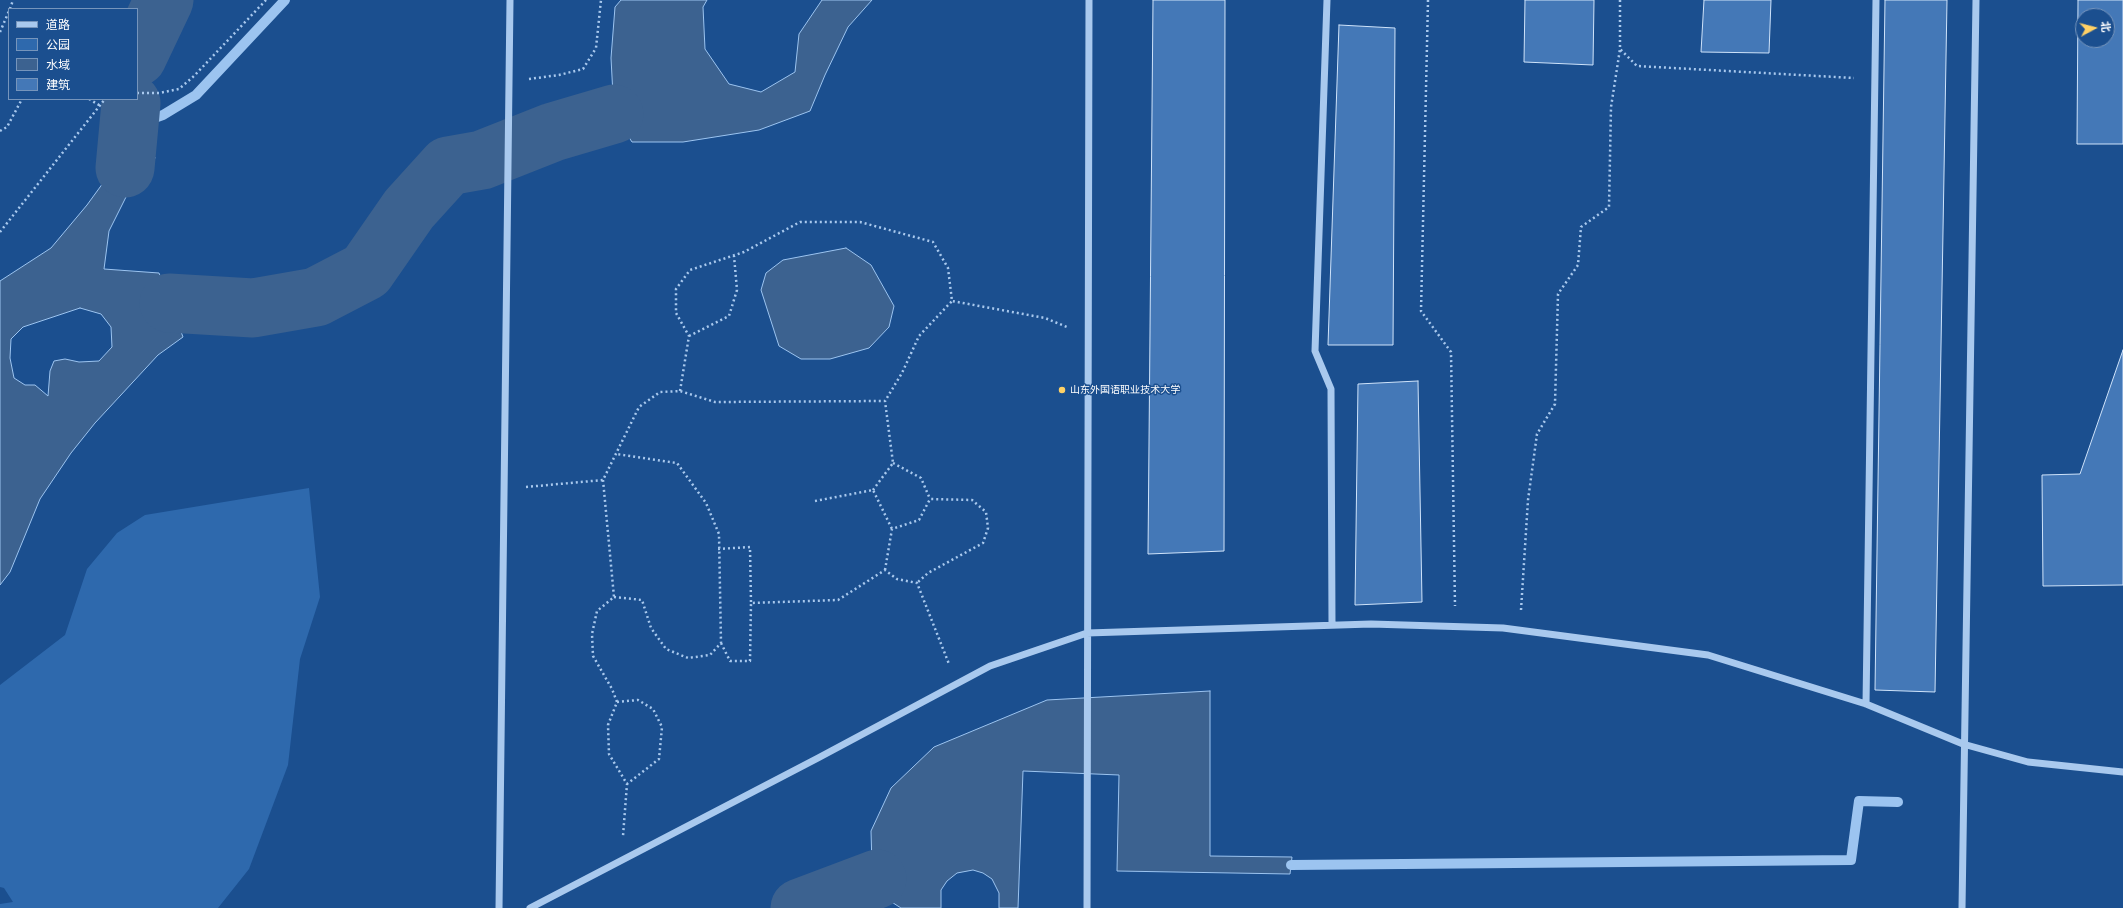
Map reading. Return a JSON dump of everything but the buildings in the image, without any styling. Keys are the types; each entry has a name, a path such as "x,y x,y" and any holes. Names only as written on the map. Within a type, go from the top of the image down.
{"street":[{"path":"499,908 510,0"},
{"path":"1087,908 1087,336 1090,0"},
{"path":"1327,0 1315,351 1331,389 1332,625"},
{"path":"1866,704 1876,0"},
{"path":"1962,908 1963,744 1976,0"},
{"path":"530,908 990,666 1087,633 1371,624 1456,627 1519,630 1708,655 1866,704 1963,744 2028,762 2123,772"}],"path":[{"path":"138,93 159,93 179,89 194,76 266,0"},
{"path":"509,82 559,76 583,69 596,48 601,0"},
{"path":"1428,0 1421,310 1451,352 1456,627"},
{"path":"1519,630 1528,500 1537,434 1555,404 1558,294 1578,265 1581,227 1609,208 1611,107 1620,49 1620,0"},
{"path":"0,32 8,12"},
{"path":"1620,49 1637,66 1874,79"},
{"path":"0,131 7,127 21,100"},
{"path":"91,100 99,105"},
{"path":"0,232 104,100"},
{"path":"680,391 689,336 676,313 676,289 690,270 734,256 800,222 860,222 933,242 948,268 952,301"},
{"path":"689,336 729,316 737,290 734,256"},
{"path":"952,301 1045,318 1087,336"},
{"path":"815,501 873,490 892,463 885,401 902,373 919,336 952,301"},
{"path":"614,597 603,480 639,407 660,392 680,391 715,402 885,401"},
{"path":"616,454 677,463 706,503 719,534 718,549 721,643 730,661 750,661 750,547 718,549"},
{"path":"892,463 921,478 930,499"},
{"path":"505,489 603,480"},
{"path":"751,603 838,600 885,570 892,529 873,490"},
{"path":"892,529 919,520 930,499"},
{"path":"917,583 928,574 983,543 988,528 986,512 972,500 930,499"},
{"path":"885,570 898,579 917,583"},
{"path":"917,583 957,684"},
{"path":"621,861 627,784 609,754 608,725 617,702 612,689 593,656 592,634 597,611 614,597 642,600 651,628 666,649 688,658 710,655 721,643"},
{"path":"617,702 638,700 653,709 662,727 659,759 627,784"}],"green space":[{"path":"309,488 320,597 300,659 288,765 249,869 218,908 0,908 0,904 13,902 4,888 0,887 0,685 65,635 87,569 117,533 145,515"}],"water":[{"path":"621,0 707,0 703,7 705,49 729,84 761,92 795,72 799,34 822,0 872,0 848,27 810,111 759,130 683,142 632,142 614,114 611,58 615,7"},
{"path":"155,158 126,197 109,231 104,269 159,273 183,337 158,355 95,423 71,453 40,499 10,572 0,585 0,281 51,248 87,205 111,172","holes":["80,308 101,314 111,327 112,347 99,361 79,362 65,359 54,361 50,371 48,396 35,385 25,385 14,378 10,358 11,339 23,327"]},
{"path":"846,248 871,265 894,306 889,327 869,348 830,359 801,359 779,346 761,290 766,273 783,260"},
{"path":"1210,691 1210,856 1292,857 1290,874 1117,871 1119,775 1023,771 1018,908 999,908 999,893 992,879 983,873 973,870 957,873 947,881 941,890 941,908 901,908 887,899 872,867 871,831 891,788 934,747 1047,700"}],"waterway":[{"path":"138,55 164,0"},
{"path":"129,127 163,115 196,95 285,0"},
{"path":"125,168 131,103"},
{"path":"169,303 253,308 316,297 366,271 409,209 448,166 482,160 553,132 614,114"},
{"path":"1291,865 1851,860 1859,801 1898,802"},
{"path":"800,908 877,879"}],"place":[{"name":"山东外国语职业技术大学","path":"1062,390"}]}
